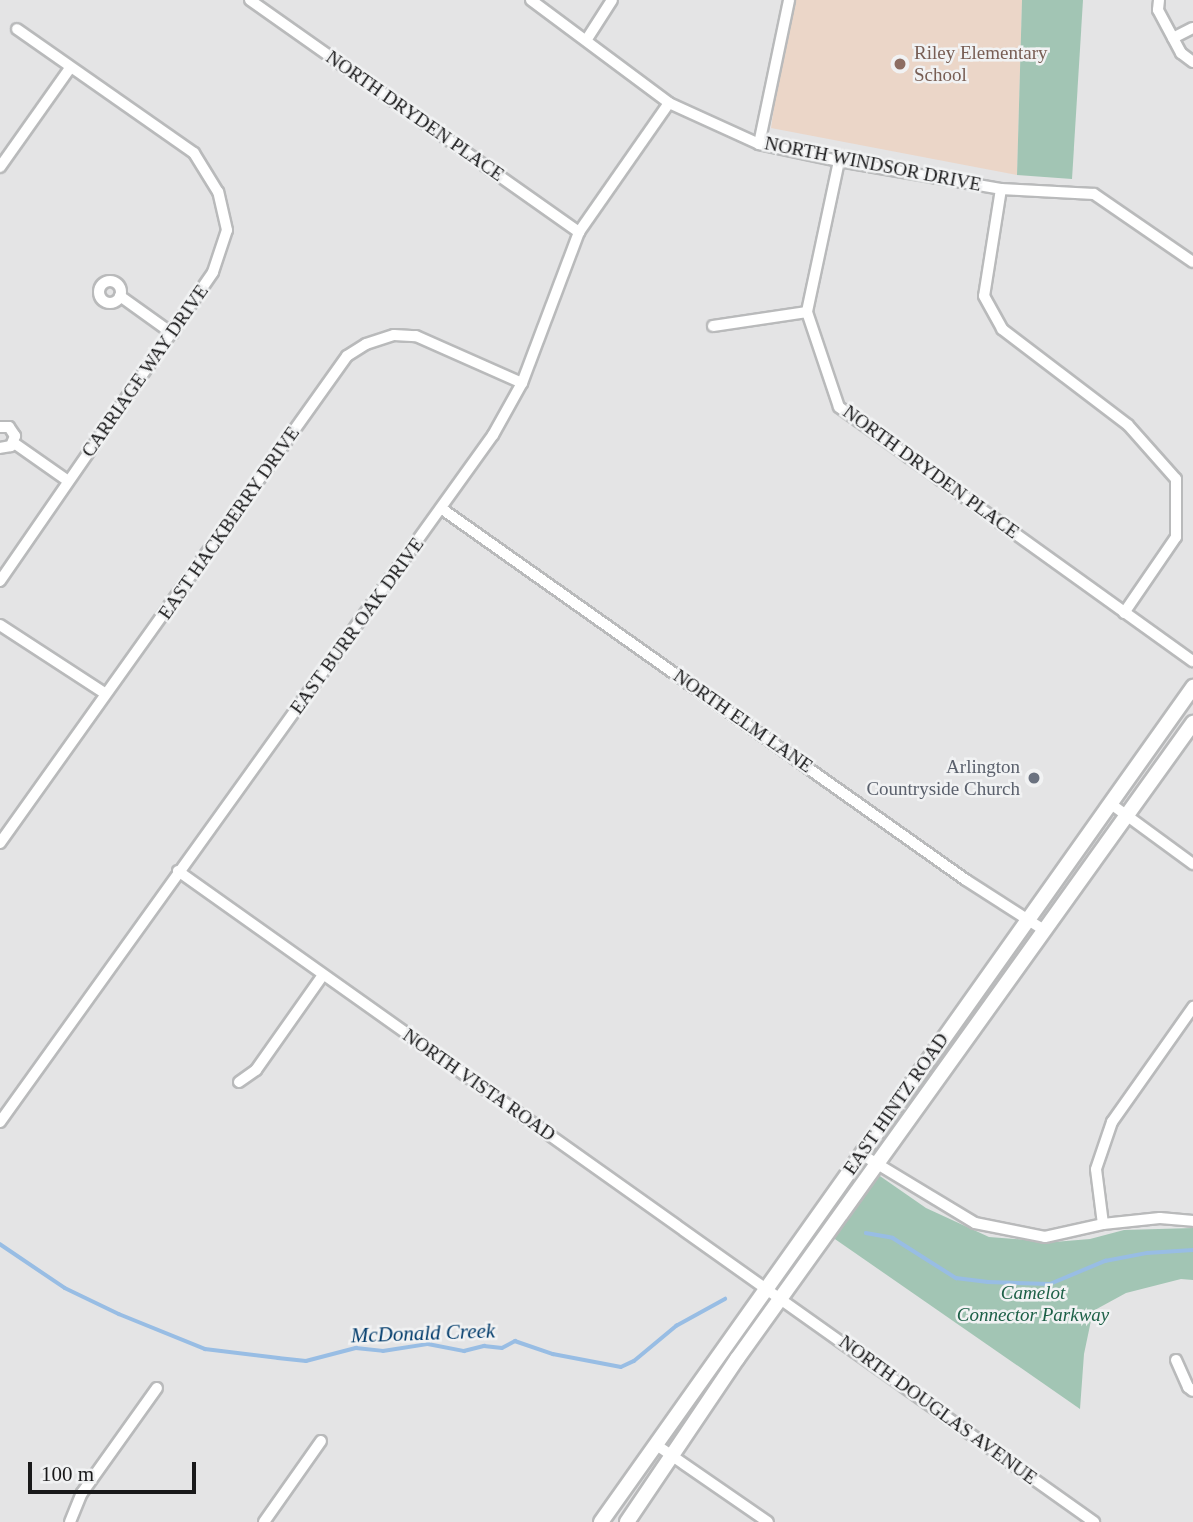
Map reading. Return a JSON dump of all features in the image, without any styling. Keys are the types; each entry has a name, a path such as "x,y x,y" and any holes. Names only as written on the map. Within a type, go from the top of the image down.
{"main road":[{"name":"EAST HINTZ ROAD","path":"601,1522 1193,687"},
{"name":"EAST HINTZ ROAD","path":"626,1522 782,1297 1193,723"}],"street":[{"name":"NORTH DRYDEN PLACE","path":"250,0 579,232"},
{"name":"NORTH WINDSOR DRIVE","path":"531,0 669,103 759,144 839,162 1000,189 1094,194 1193,262"},
{"path":"586,39 612,0"},
{"path":"759,144 789,0"},
{"path":"1159,0 1158,10 1181,53 1193,62"},
{"path":"1173,38 1193,27"},
{"name":"CARRIAGE WAY DRIVE","path":"0,581 214,272 227,230 218,192 194,153 17,29"},
{"path":"0,167 70,68"},
{"name":"EAST BURR OAK DRIVE","path":"0,1122 493,435 522,383 579,232 669,103"},
{"path":"713,326 807,312 839,162"},
{"path":"1000,189 984,296 1002,329 1128,425 1175,479 1177,537 1124,613"},
{"path":"120,296 173,334"},
{"name":"NORTH DRYDEN PLACE","path":"807,312 839,407 1193,661"},
{"name":"EAST HACKBERRY DRIVE","path":"0,843 347,356 366,344 394,335 416,336 522,383"},
{"path":"0,427 12,429 15,436 14,443 8,448 0,448"},
{"path":"14,443 68,481"},
{"name":"NORTH ELM LANE","path":"442,509 966,880 1044,930"},
{"path":"0,625 106,694"},
{"path":"1111,804 1193,864"},
{"name":"NORTH VISTA ROAD","path":"178,871 782,1297"},
{"path":"239,1082 256,1070 323,975"},
{"path":"1103,1224 1096,1169 1112,1122 1193,1007"},
{"path":"861,1154 975,1223 1045,1237 1103,1224 1160,1218 1193,1221"},
{"name":"NORTH DOUGLAS AVENUE","path":"782,1297 1094,1522"},
{"path":"1176,1360 1188,1387 1193,1391"},
{"path":"70,1522 82,1493 157,1388"},
{"path":"264,1522 321,1441"},
{"path":"655,1444 768,1522"}],"shaded area":[{"name":"Riley Elementary School","path":"789,0 1022,0 1017,175 771,128"}],"green space":[{"path":"1022,0 1083,0 1072,179 1017,175"},
{"name":"Camelot Connector Parkway","path":"877,1174 926,1208 989,1237 1054,1242 1090,1239 1124,1230 1193,1228 1193,1280 1181,1279 1126,1293 1093,1311 1084,1354 1080,1409 832,1237"}],"waterway":[{"name":"McDonald Creek","path":"866,1233 893,1238 956,1278 988,1282 1050,1284 1105,1261 1147,1253 1193,1250"},
{"name":"McDonald Creek","path":"0,1244 65,1288 119,1314 205,1349 306,1361 356,1348 383,1351 428,1344 464,1351 484,1346 502,1348 515,1341 553,1354 621,1367 634,1361 676,1326 725,1299"}],"place":[{"name":"Riley Elementary School","path":"900,64"},
{"name":"Arlington Countryside Church","path":"1034,778"}]}
